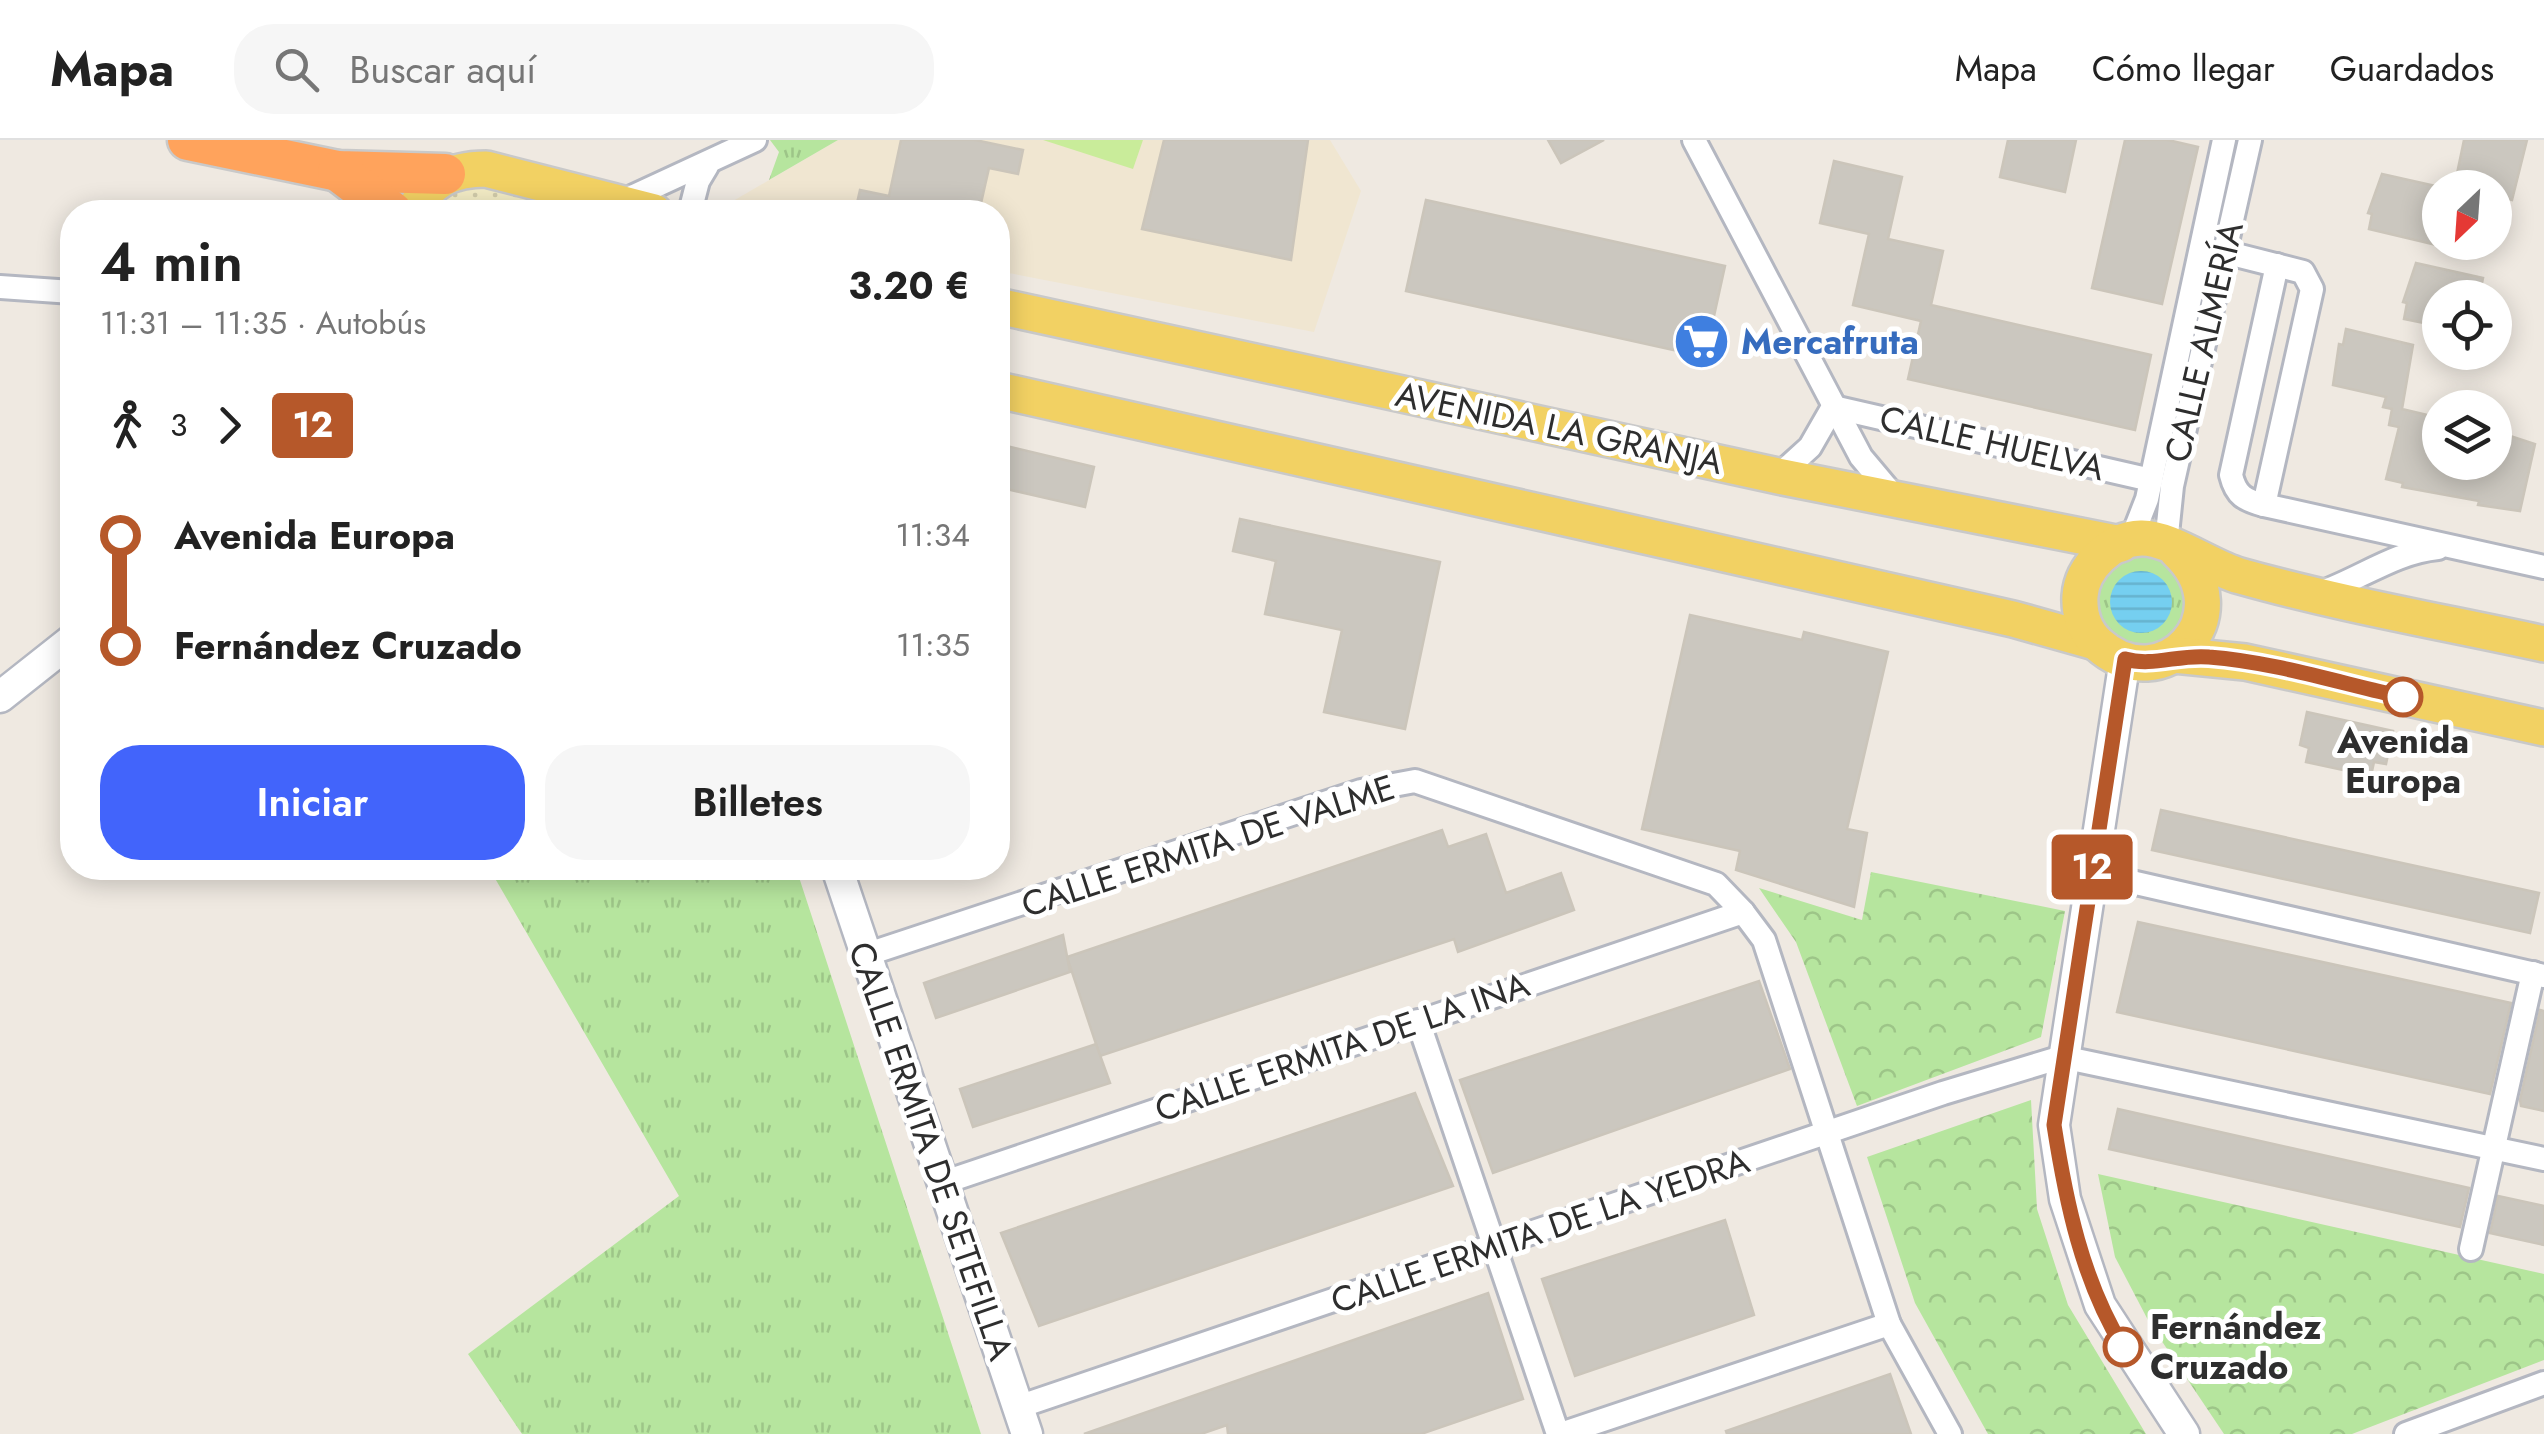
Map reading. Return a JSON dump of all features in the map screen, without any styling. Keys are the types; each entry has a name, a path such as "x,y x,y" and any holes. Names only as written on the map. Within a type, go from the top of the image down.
{"highway":[{"path":"188,140 338,171 445,174"},
{"path":"338,171 376,200"}],"main road":[{"path":"421,200 445,174 486,169 609,200"},
{"name":"AVENIDA LA GRANJA","path":"1010,309 1778,476 2172,548 2229,573 2544,644"},
{"path":"1010,393 2013,619 2141,664 2174,654 2246,662 2544,728"},
{"path":"2110,650 2080,611 2080,592 2097,559 2126,542"},
{"path":"2172,548 2199,577 2204,602 2197,630 2174,654"}],"street":[{"path":"646,200 686,169 707,166 755,140"},
{"path":"1694,140 1832,407 1861,457 1898,500"},
{"name":"CALLE ALMERÍA","path":"2126,542 2152,480 2224,140"},
{"name":"CALLE ALMERÍA","path":"2172,548 2172,486 2250,140"},
{"path":"694,200 707,166"},
{"path":"2224,252 2303,272 2312,289 2264,505"},
{"path":"2277,265 2231,475 2234,490 2245,500 2264,505 2544,567"},
{"path":"0,287 60,291"},
{"path":"1778,476 1810,447 1832,407"},
{"name":"CALLE HUELVA","path":"1832,407 2152,480"},
{"path":"2317,594 2355,581 2388,560 2418,550 2452,547"},
{"path":"0,696 60,649"},
{"path":"2110,650 2092,873 2054,1125 2065,1199 2100,1305 2184,1434"},
{"name":"CALLE ERMITA DE VALME","path":"865,955 1361,791 1415,780 1716,884 1764,940 1888,1324 1950,1434"},
{"path":"2092,873 2538,975 2471,1249"},
{"name":"CALLE ERMITA DE SETEFILLA","path":"840,880 1022,1421"},
{"name":"CALLE ERMITA DE LA INA","path":"942,1183 1743,912"},
{"path":"1418,1022 1559,1434 1888,1324"},
{"path":"2062,1057 2544,1158"},
{"name":"CALLE ERMITA DE LA YEDRA","path":"1022,1421 1494,1247 2062,1057"},
{"path":"2406,1434 2544,1383"}],"shaded area":[{"path":"838,140 1330,140 1361,191 1314,332 1010,273 1010,200 735,200"}],"green space":[{"path":"770,140 838,140 769,180 779,152"},
{"path":"1043,140 1143,140 1133,169"},
{"path":"2141,557 2173,570 2186,602 2173,634 2141,647 2109,634 2096,602 2109,570"},
{"path":"1871,872 2065,911 2041,1037 1857,1106 1796,942 1759,888 1862,920"},
{"path":"496,880 800,880 981,1434 522,1434 468,1354 679,1196"},
{"path":"2031,1100 2037,1209 2068,1305 2146,1434 1988,1434 1915,1303 1867,1157"},
{"path":"2098,1174 2544,1274 2544,1360 2352,1434 2224,1434 2149,1322 2115,1257"}],"sand":[{"path":"479,187 534,200 447,200"}],"water":[{"path":"2141,571 2163,580 2172,602 2163,624 2141,633 2119,624 2110,602 2119,580"}],"building":[{"path":"901,140 975,140 1023,150 1018,174 989,168 982,200 858,200 860,190 889,196"},
{"path":"1164,140 1308,140 1291,260 1142,229"},
{"path":"1548,140 1604,140 1561,163"},
{"path":"2008,140 2076,140 2065,192 2000,177"},
{"path":"2125,140 2168,140 2198,147 2162,304 2092,288"},
{"path":"2464,140 2527,140 2512,200 2512,170 2458,170"},
{"path":"1834,161 1902,177 1888,239 1943,251 1931,305 2151,355 2135,430 1908,379 1921,321 1853,305 1869,234 1820,223"},
{"path":"2382,174 2422,183 2422,242 2369,229 2372,214 2368,213"},
{"path":"1426,200 1725,266 1705,357 1406,291"},
{"path":"2416,263 2483,278 2422,280 2422,323 2404,319 2407,303 2403,302"},
{"path":"2346,329 2413,345 2402,409 2422,414 2422,480 2512,480 2512,437 2535,444 2520,511 2402,487 2403,483 2386,479 2399,427 2389,425 2392,409 2383,407 2386,397 2333,385 2339,344 2343,345"},
{"path":"1010,447 1094,467 1085,507 1010,490"},
{"path":"1240,519 1440,562 1405,729 1324,712 1342,630 1265,614 1276,561 1233,551"},
{"path":"1690,615 1802,640 1804,632 1888,652 1847,829 1867,833 1854,907 1736,870 1740,851 1642,829"},
{"path":"2307,712 2393,731 2386,764 2374,762 2371,776 2306,762 2309,748 2300,745"},
{"path":"2161,810 2539,893 2530,933 2152,850"},
{"path":"1442,830 1448,847 1486,834 1506,893 1561,873 1574,910 1458,952 1454,939 1100,1056 1067,957"},
{"path":"2138,922 2511,1003 2490,1094 2117,1012"},
{"path":"1063,935 1070,972 936,1018 924,983"},
{"path":"1759,981 1790,1069 1493,1173 1460,1080"},
{"path":"2540,1010 2544,1011 2544,1111 2521,1106 2520,1100"},
{"path":"1096,1044 1110,1083 973,1127 960,1089"},
{"path":"1415,1093 1453,1186 1039,1326 1001,1233"},
{"path":"2118,1109 2469,1188 2460,1227 2109,1149"},
{"path":"2498,1196 2544,1206 2544,1245 2490,1233"},
{"path":"1725,1220 1754,1315 1575,1376 1542,1279"},
{"path":"1488,1293 1523,1399 1421,1434 1228,1434 1227,1425 1201,1434 1084,1434"},
{"path":"1890,1374 1911,1434 1727,1434 1726,1431"}],"bus line":[{"name":"12","path":"2123,1347 2100,1305 2065,1199 2054,1125 2125,659 2141,664 2159,662 2174,654 2212,657 2403,697"}],"place":[{"name":"Mercafruta","path":"1702,342"},
{"name":"Avenida Europa","path":"2403,697"},
{"name":"Fernández Cruzado","path":"2123,1347"}]}
